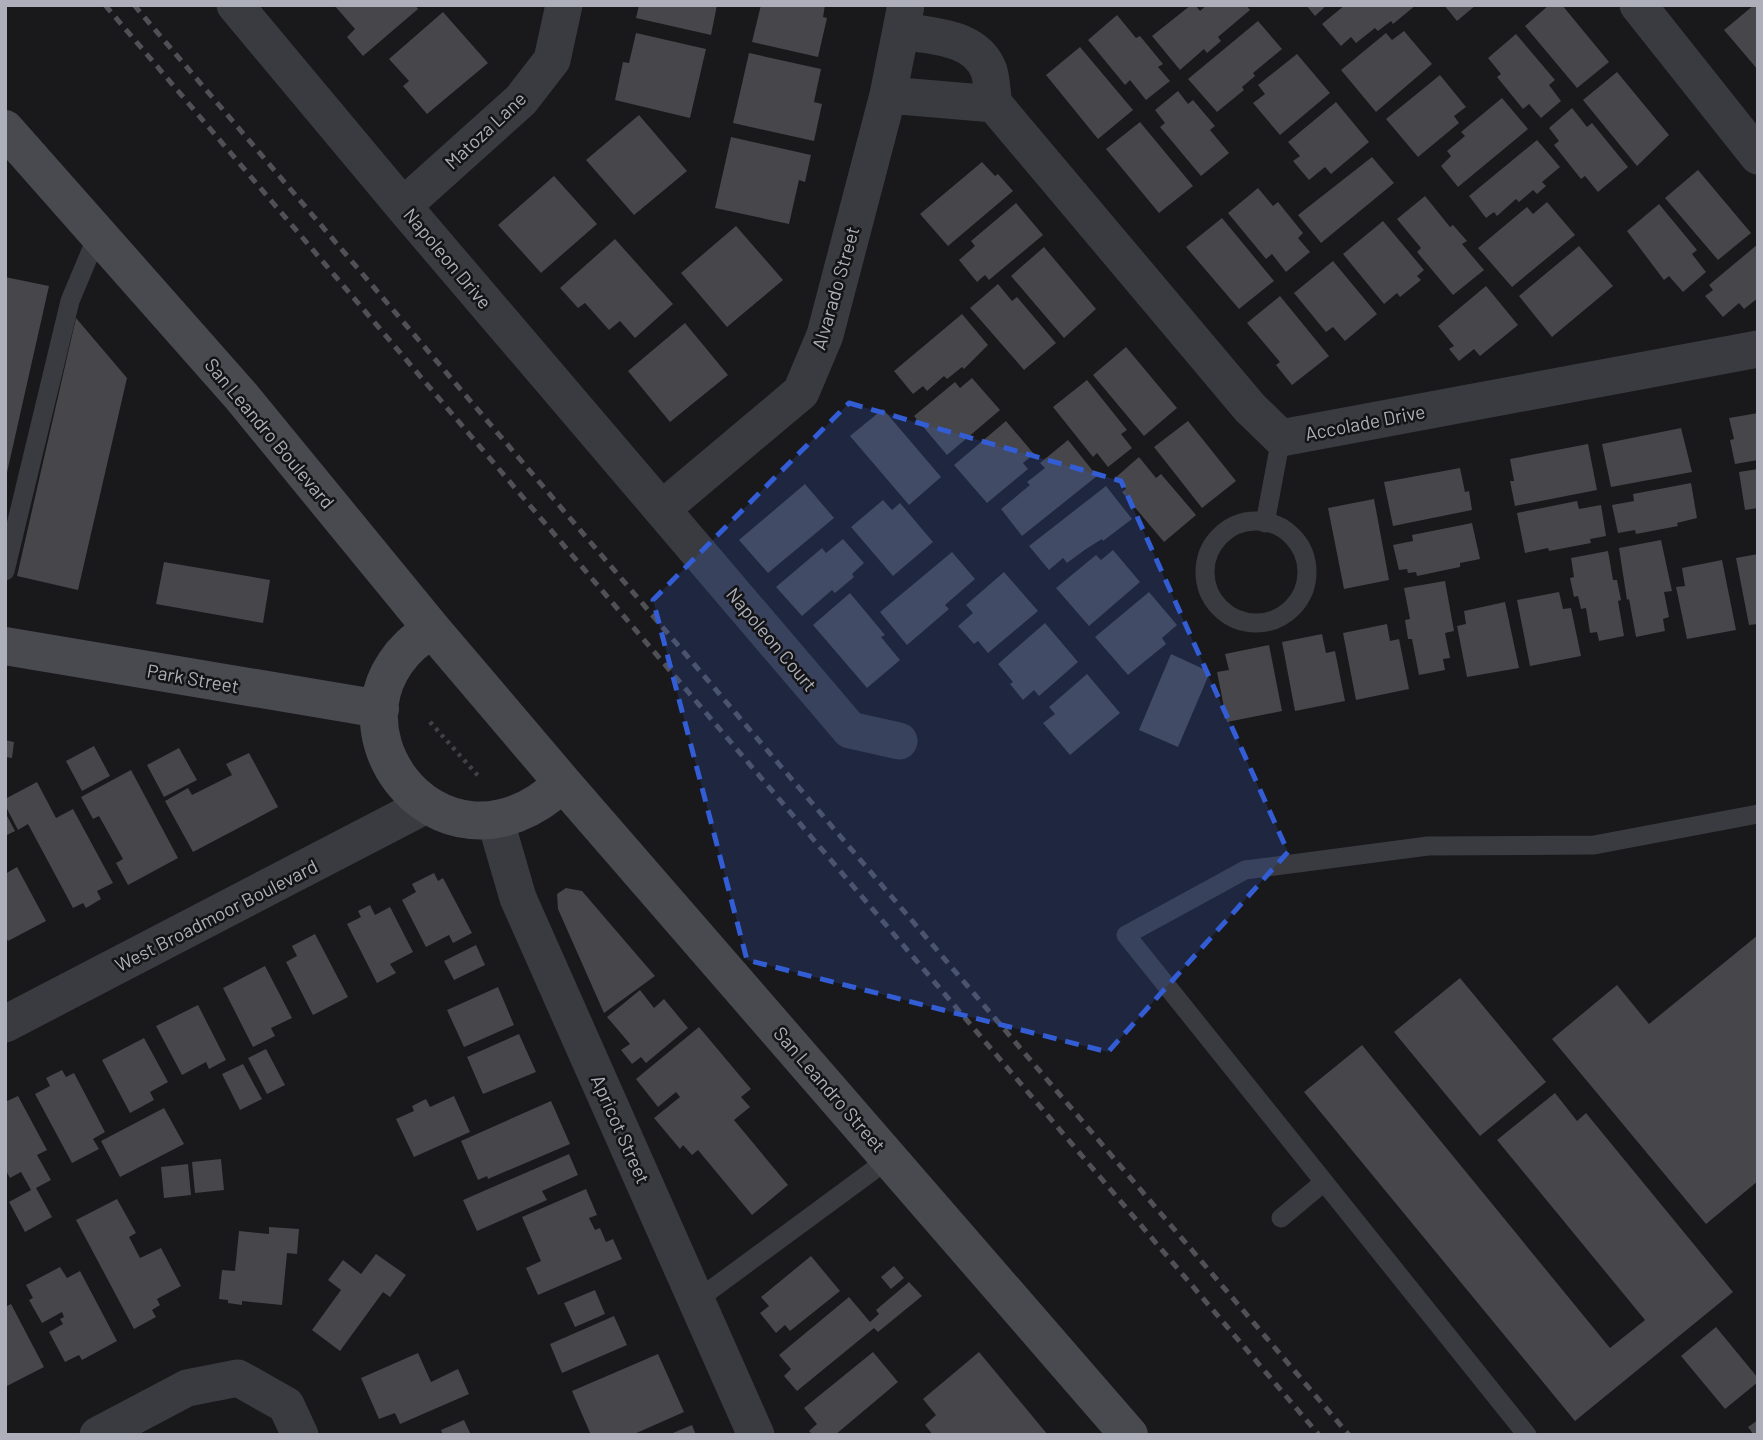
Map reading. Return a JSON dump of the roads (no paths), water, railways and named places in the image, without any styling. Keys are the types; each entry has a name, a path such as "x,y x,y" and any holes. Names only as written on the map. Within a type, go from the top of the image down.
{"main road":[{"name":"San Leandro Boulevard","path":"5,129 241,396 529,743"},
{"path":"432,629 418,638 394,664 381,697 379,733 390,767 411,793 440,813 475,821 514,816 544,800 563,783"},
{"name":"Park Street","path":"5,646 380,709"},
{"name":"San Leandro Street","path":"529,743 1129,1435"}],"street":[{"name":"Napoleon Drive","path":"235,5 662,509"},
{"name":"Matoza Lane","path":"403,206 521,100 552,60 564,5"},
{"path":"1638,5 1758,156"},
{"name":"Alvarado Street","path":"662,509 802,392 825,335 888,95 904,18"},
{"name":"Accolade Drive","path":"904,18 977,53 988,71 994,104 1250,408 1281,438 1758,349"},
{"path":"888,95 994,104"},
{"name":"Napoleon Court","path":"662,509 850,730 900,741"},
{"name":"West Broadmoor Boulevard","path":"5,1024 426,805"},
{"name":"Apricot Street","path":"495,819 518,898 757,1435"},
{"path":"98,1435 187,1388 238,1378 286,1405 300,1435"}],"lane":[{"path":"5,571 70,301 98,234"},
{"path":"1265,523 1281,438"},
{"path":"1257,521 1265,523 1288,532 1299,545 1306,561 1307,577 1302,594 1292,608 1279,618 1262,623 1245,622 1230,616 1217,606 1208,591 1204,575 1206,558 1213,543 1225,531 1240,524 1257,521"},
{"path":"1527,1435 1126,935 1245,870 1428,846 1594,845 1758,814"},
{"path":"697,1300 890,1158"},
{"path":"1281,1218 1324,1182"}],"railway":[{"path":"105,5 1319,1435"},
{"path":"134,5 1349,1435"}]}
